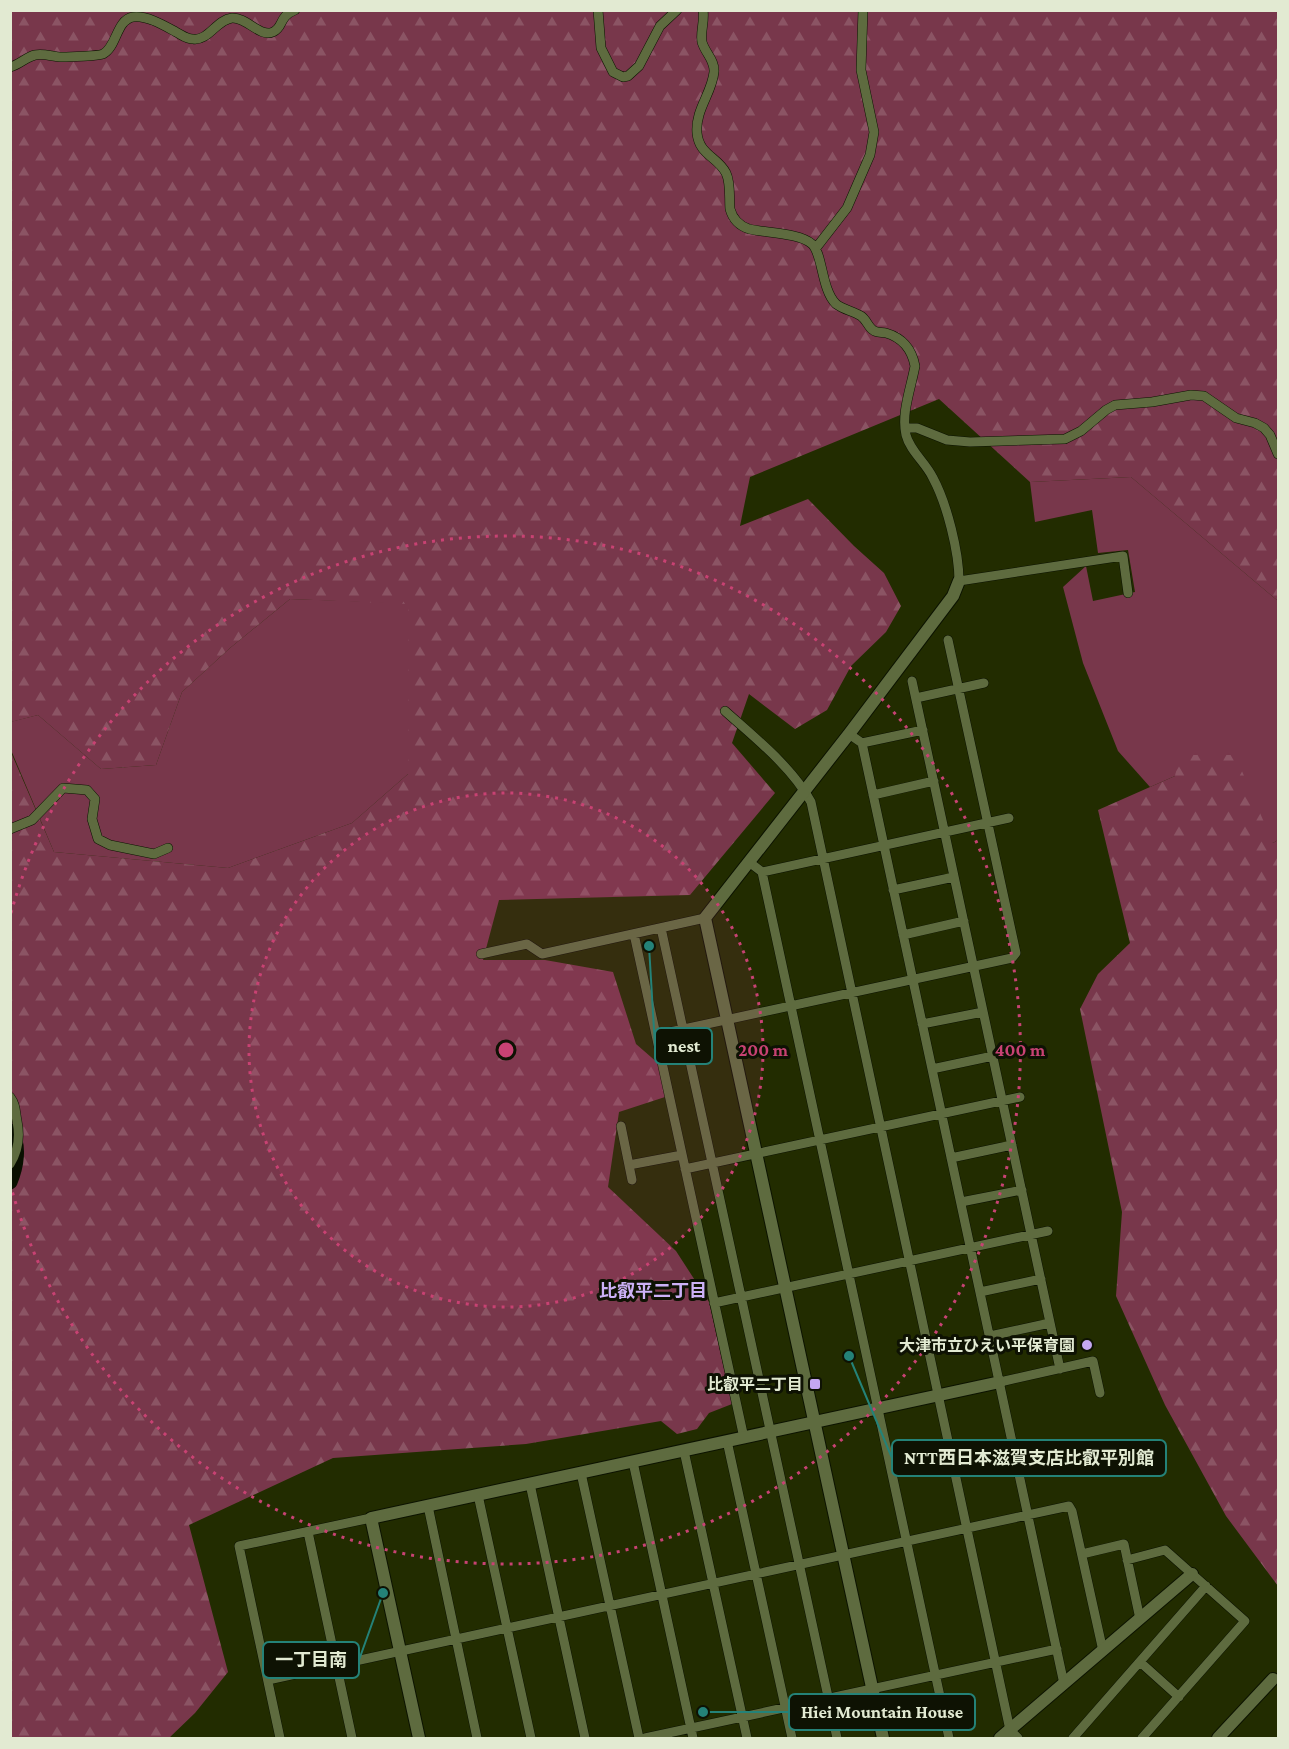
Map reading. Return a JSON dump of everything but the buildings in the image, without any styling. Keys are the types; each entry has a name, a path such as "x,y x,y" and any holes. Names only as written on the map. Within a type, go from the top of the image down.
{"street":[{"path":"10,67 38,54 61,57 100,56 109,49 122,25 131,17 150,20 194,40 232,18 243,20 263,33 273,32 279,27 285,15 295,10"},
{"path":"598,10 601,48 613,72 623,77 628,76 639,66 660,26 677,10"},
{"path":"481,954 527,944 542,954 705,918 849,734 953,596 959,581 952,532 942,497 927,467 908,442 905,428 905,414 915,366 914,358 901,340 873,331 861,316 843,309 834,302 813,244 802,238 742,227 732,215 726,173 702,149 697,132 700,108 711,84 714,70 713,63 703,44 703,10"},
{"path":"816,248 847,208 870,155 873,132 861,70 863,10"},
{"path":"905,428 917,428 947,441 1065,439 1081,431 1106,410 1116,405 1197,395 1213,401 1236,418 1264,428 1270,435 1278,454"},
{"path":"959,581 1123,556 1128,593"},
{"path":"656,1035 1012,958 1016,953 948,640"},
{"path":"912,681 1060,1369"},
{"path":"916,698 984,683"},
{"path":"725,711 764,745 805,790 811,802 1010,1736"},
{"path":"862,743 923,730"},
{"path":"849,734 862,743 1064,1684"},
{"path":"873,795 934,781"},
{"path":"10,829 32,820 63,788 87,790 95,799 92,819 98,839 110,845 154,854 168,848"},
{"path":"762,872 1008,818"},
{"path":"749,862 762,872 949,1738"},
{"path":"893,890 954,877"},
{"path":"705,918 883,1738"},
{"path":"903,934 964,921"},
{"path":"660,928 837,1738"},
{"path":"634,934 744,1438"},
{"path":"922,1024 983,1011"},
{"path":"932,1069 993,1056"},
{"path":"10,1097 17,1111 20,1136 15,1156 10,1164"},
{"path":"685,1169 1020,1097"},
{"path":"621,1126 632,1180"},
{"path":"951,1158 1012,1145"},
{"path":"629,1166 682,1155"},
{"path":"961,1202 1022,1190"},
{"path":"714,1303 1048,1231"},
{"path":"980,1292 1041,1279"},
{"path":"990,1336 1050,1323"},
{"path":"280,1738 239,1546 1093,1361 1100,1393"},
{"path":"728,1441 792,1738"},
{"path":"684,1450 747,1738"},
{"path":"633,1462 692,1734"},
{"path":"580,1473 639,1738"},
{"path":"530,1484 585,1738"},
{"path":"478,1495 531,1738"},
{"path":"428,1506 477,1738"},
{"path":"268,1680 1069,1506 1103,1651"},
{"path":"371,1518 419,1738"},
{"path":"308,1532 352,1738"},
{"path":"1082,1554 1124,1544 1140,1619"},
{"path":"1127,1560 1165,1550 1245,1621 1142,1738"},
{"path":"1010,1736 1064,1684 1192,1574"},
{"path":"1073,1738 1206,1586"},
{"path":"645,1738 692,1734 743,1717 1057,1649"},
{"path":"1140,1662 1179,1697"},
{"path":"1222,1737 1276,1682"}],"green space":[{"path":"11,11 1278,11 1278,601 1131,477 1030,482 939,399 750,477 740,526 808,499 884,573 901,606 886,632 851,666 827,710 795,729 749,694 732,743 775,793 690,895 499,900 483,960 545,960 613,972 636,1044 659,1064 665,1097 619,1112 608,1187 676,1251 709,1302 732,1404 709,1413 697,1429 677,1434 661,1421 526,1444 333,1458 189,1525 228,1672 195,1713 169,1738 11,1738 10,750 54,852 228,868 352,823 408,774 408,604 290,599 230,648 182,692 156,765 101,769 38,715 11,722"},
{"path":"1131,477 1278,601 1278,840 1273,843 1175,776 1150,787 1118,751 1083,663 1063,587 1086,566 1093,601 1135,592 1128,550 1098,553 1092,510 1035,522 1030,482"},
{"path":"290,599 408,603 408,774 352,823 228,868 54,852 11,750 10,722 38,715 101,769 156,765 182,692 230,648"},
{"path":"1179,755 1235,755 1273,843 1278,840 1278,1586 1226,1516 1165,1405 1116,1296 1122,1212 1080,1009 1098,974 1130,943 1098,810 1175,776"}],"waterway":[{"path":"10,1131 16,1149 16,1163 10,1182"}],"place":[{"name":"nest","path":"649,946"},
{"name":"大津市立ひえい平保育園","path":"1087,1345"},
{"name":"NTT西日本滋賀支店比叡平別館","path":"849,1356"},
{"name":"比叡平二丁目","path":"815,1384"},
{"name":"一丁目南","path":"383,1593"},
{"name":"Hiei Mountain House","path":"703,1712"}],"district":[{"name":"比叡平二丁目","path":"653,1291"}]}
